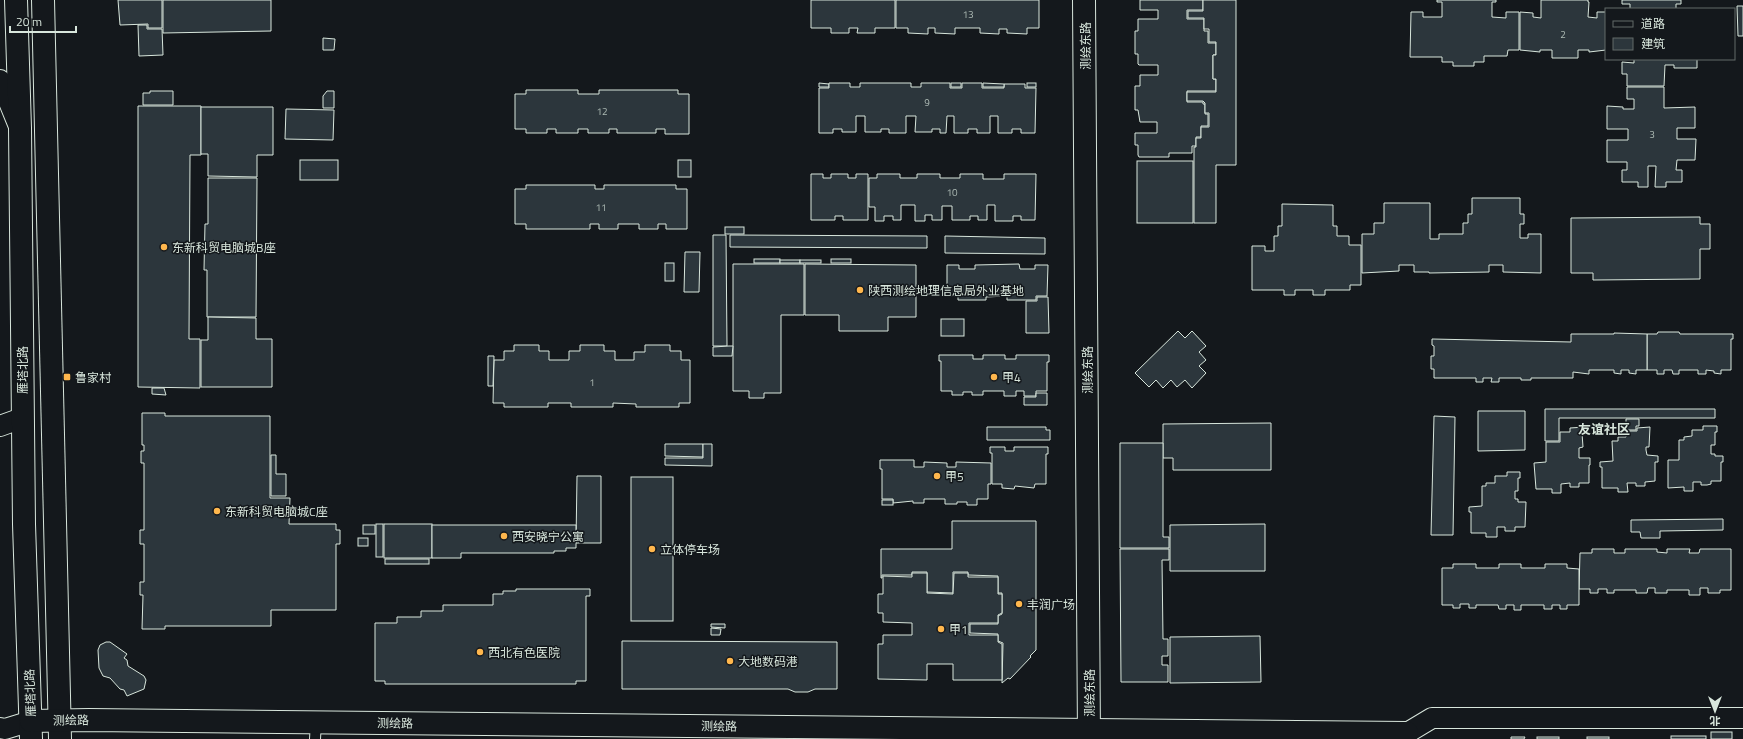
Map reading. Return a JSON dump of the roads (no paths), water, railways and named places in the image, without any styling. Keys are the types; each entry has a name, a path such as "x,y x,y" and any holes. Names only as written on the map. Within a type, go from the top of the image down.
{"street":[{"name":"雁塔北路","path":"16,0 20,128 22,418 31,730"},
{"path":"43,0 59,730"},
{"name":"测绘东路","path":"1084,0 1089,734"},
{"path":"0,80 20,128"},
{"path":"0,426 22,418"},
{"path":"1406,733 1432,718 1743,718"},
{"path":"0,728 31,730"},
{"name":"测绘路","path":"31,730 1089,734 1406,733"}],"place":[{"name":"东新科贸电脑城B座","path":"164,247"},
{"name":"陕西测绘地理信息局外业基地","path":"860,290"},
{"name":"鲁家村","path":"67,377"},
{"name":"甲4","path":"994,377"},
{"name":"甲5","path":"937,476"},
{"name":"东新科贸电脑城C座","path":"217,511"},
{"name":"西安晓宁公寓","path":"504,536"},
{"name":"立体停车场","path":"652,549"},
{"name":"丰润广场","path":"1019,604"},
{"name":"甲1","path":"941,629"},
{"name":"西北有色医院","path":"480,652"},
{"name":"大地数码港","path":"730,661"}],"district":[{"name":"友谊社区","path":"1604,429"}]}
